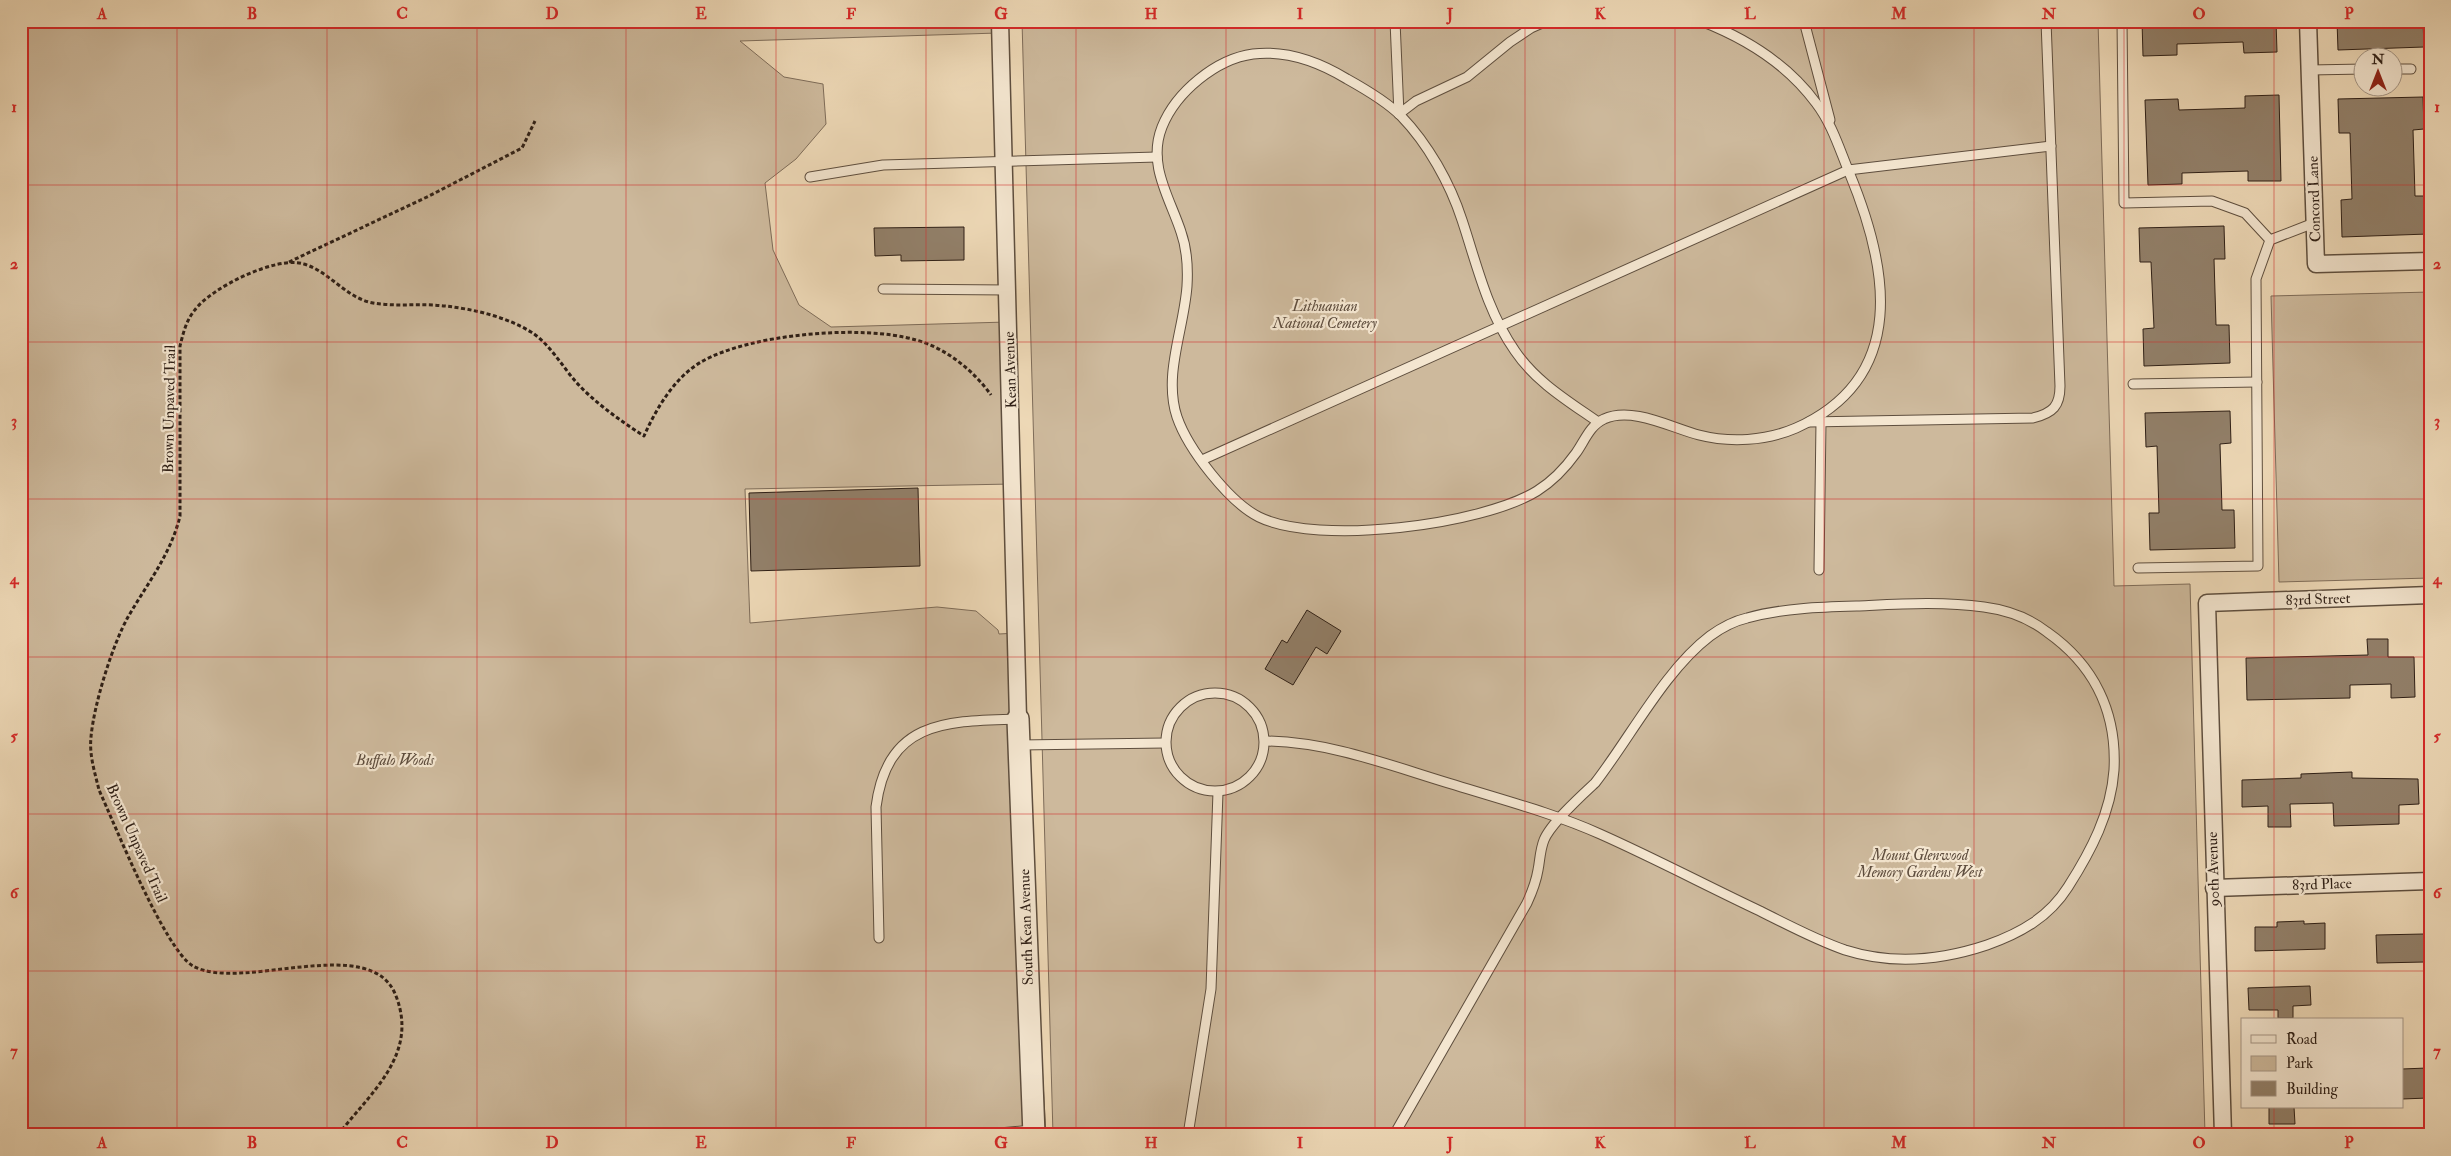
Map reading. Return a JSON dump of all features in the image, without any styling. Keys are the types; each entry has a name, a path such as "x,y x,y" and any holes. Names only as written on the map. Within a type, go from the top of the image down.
{"street":[{"name":"Kean Avenue","path":"1000,21 1018,720"},
{"name":"Concord Lane","path":"2308,21 2316,264 2430,261"},
{"name":"83rd Street","path":"2207,603 2430,595"},
{"name":"90th Avenue","path":"2207,603 2222,1135"},
{"name":"South Kean Avenue","path":"1018,720 1034,1133"},
{"name":"83rd Place","path":"2214,888 2430,881"}],"lane":[{"path":"1395,21 1399,114"},
{"path":"1399,114 1416,101 1467,77 1510,42 1531,28 1547,21"},
{"path":"1701,21 1726,30 1761,51 1790,74 1816,103 1833,131"},
{"path":"1598,422 1541,382 1518,356 1500,328 1486,298 1460,213 1430,154 1399,114 1342,76 1317,64 1291,55 1250,54 1235,58 1202,78 1177,102 1159,133 1158,157 1168,202 1179,225 1184,242 1186,261 1187,285 1172,379 1176,415 1202,460 1229,496 1257,516 1275,524 1301,529 1379,529 1459,518 1516,501 1537,491 1556,477 1575,455 1598,422 1606,418 1646,418 1722,440 1752,439 1775,435 1808,422 1832,407 1850,391 1875,345 1881,321 1878,256 1860,196 1833,131 1804,21"},
{"path":"1808,422 2033,418 2052,412 2060,398 2060,386 2046,21"},
{"path":"2122,21 2124,204 2212,200 2245,213 2270,240"},
{"path":"2310,70 2354,69"},
{"path":"2404,69 2412,69"},
{"path":"1202,460 1500,328 1848,170 2051,146"},
{"path":"810,177 840,170 883,164 1158,157"},
{"path":"2138,568 2258,566 2256,279 2270,240 2314,223"},
{"path":"883,289 1008,290"},
{"path":"2133,384 2257,382"},
{"path":"1819,570 1821,422"},
{"path":"1265,741 1293,742 1338,749 1561,819 1598,833 1775,919 1846,950 1887,958 1915,959 1939,957 2009,938 2048,913 2063,895 2085,861 2107,808 2113,779 2115,750 2113,729 2099,689 2086,668 2068,649 2044,630 2018,615 1987,608 1910,604 1775,612 1732,623 1699,644 1655,698 1595,783 1561,819 1544,840 1535,886 1527,903 1394,1135"},
{"path":"1216,692 1234,696 1246,703 1259,720 1265,741 1264,756 1258,768 1247,780 1233,788 1218,792 1204,790 1181,778 1172,767 1165,743 1173,716 1184,703 1198,696 1216,692"},
{"path":"879,938 876,807 878,786 894,754 930,727 962,721 1018,720"},
{"path":"1019,745 1165,743"},
{"path":"1188,1135 1212,989 1218,792"},
{"path":"978,1135 1034,1133"}],"path":[{"name":"Brown Unpaved Trail","path":"338,1135 376,1090 393,1065 400,1042 402,1022 394,990 384,978 366,969 341,965 239,973 212,971 194,966 169,940 99,790 92,765 90,739 95,712 109,664 127,619 175,537 180,516 180,346 184,328 194,310 214,292 246,275 288,262 429,196 522,148 535,121"},
{"path":"288,262 304,264 321,272 354,296 372,303 445,306 514,322 533,333 578,384 644,436 656,408 674,387 699,363 730,348 787,336 870,333 916,340 945,353 979,378 1011,424"}],"green space":[{"name":"Buffalo Woods","path":"21,21 998,21 998,33 740,41 784,77 823,84 826,124 796,159 765,183 773,250 799,305 831,327 1007,322 1013,484 745,489 750,623 937,607 976,611 998,630 999,634 1017,633 1017,622 1046,1135 21,1135"},
{"path":"1022,21 2098,21 2114,586 2190,584 2205,1135 1053,1135"},
{"path":"2430,292 2430,578 2279,582 2271,296"}],"building":[{"path":"2142,21 2276,21 2277,52 2244,53 2243,42 2177,44 2177,55 2143,56"},
{"path":"2337,21 2423,21 2424,47 2338,50"},
{"path":"2279,95 2281,181 2248,181 2248,171 2182,173 2182,184 2148,185 2145,100 2178,99 2179,110 2245,108 2245,96"},
{"path":"2423,97 2424,129 2413,130 2415,196 2427,196 2428,234 2342,237 2341,200 2352,199 2350,133 2339,133 2338,99"},
{"path":"2224,226 2225,259 2214,259 2216,325 2229,325 2230,363 2144,366 2143,329 2154,328 2151,262 2140,262 2139,228"},
{"path":"964,227 964,260 901,261 901,255 875,256 874,228"},
{"path":"2230,411 2231,443 2220,444 2222,510 2234,510 2235,548 2150,550 2149,513 2159,513 2157,446 2146,447 2145,413"},
{"path":"918,488 920,566 751,571 749,493"},
{"path":"1307,610 1341,631 1327,654 1316,647 1293,685 1265,669 1282,640 1287,643"},
{"path":"2367,639 2388,639 2388,657 2414,657 2415,697 2391,698 2391,684 2350,685 2350,698 2247,700 2246,658 2368,655"},
{"path":"2352,772 2352,778 2418,779 2419,804 2399,805 2399,824 2334,826 2333,803 2290,804 2291,827 2268,827 2268,806 2242,807 2242,780 2301,778 2301,774"},
{"path":"2304,921 2304,924 2325,923 2325,949 2255,951 2255,927 2277,927 2277,922"},
{"path":"2424,934 2425,962 2377,963 2376,935"},
{"path":"2310,986 2311,1005 2293,1006 2293,1018 2278,1018 2278,1010 2249,1010 2248,988"},
{"path":"2427,1068 2428,1098 2404,1099 2404,1069"},
{"path":"2269,1108 2294,1108 2295,1124 2269,1124"}],"park label":[{"name":"Lithuanian National Cemetery","path":"1325,314"},
{"name":"Mount Glenwood Memory Gardens West","path":"1920,864"}]}
